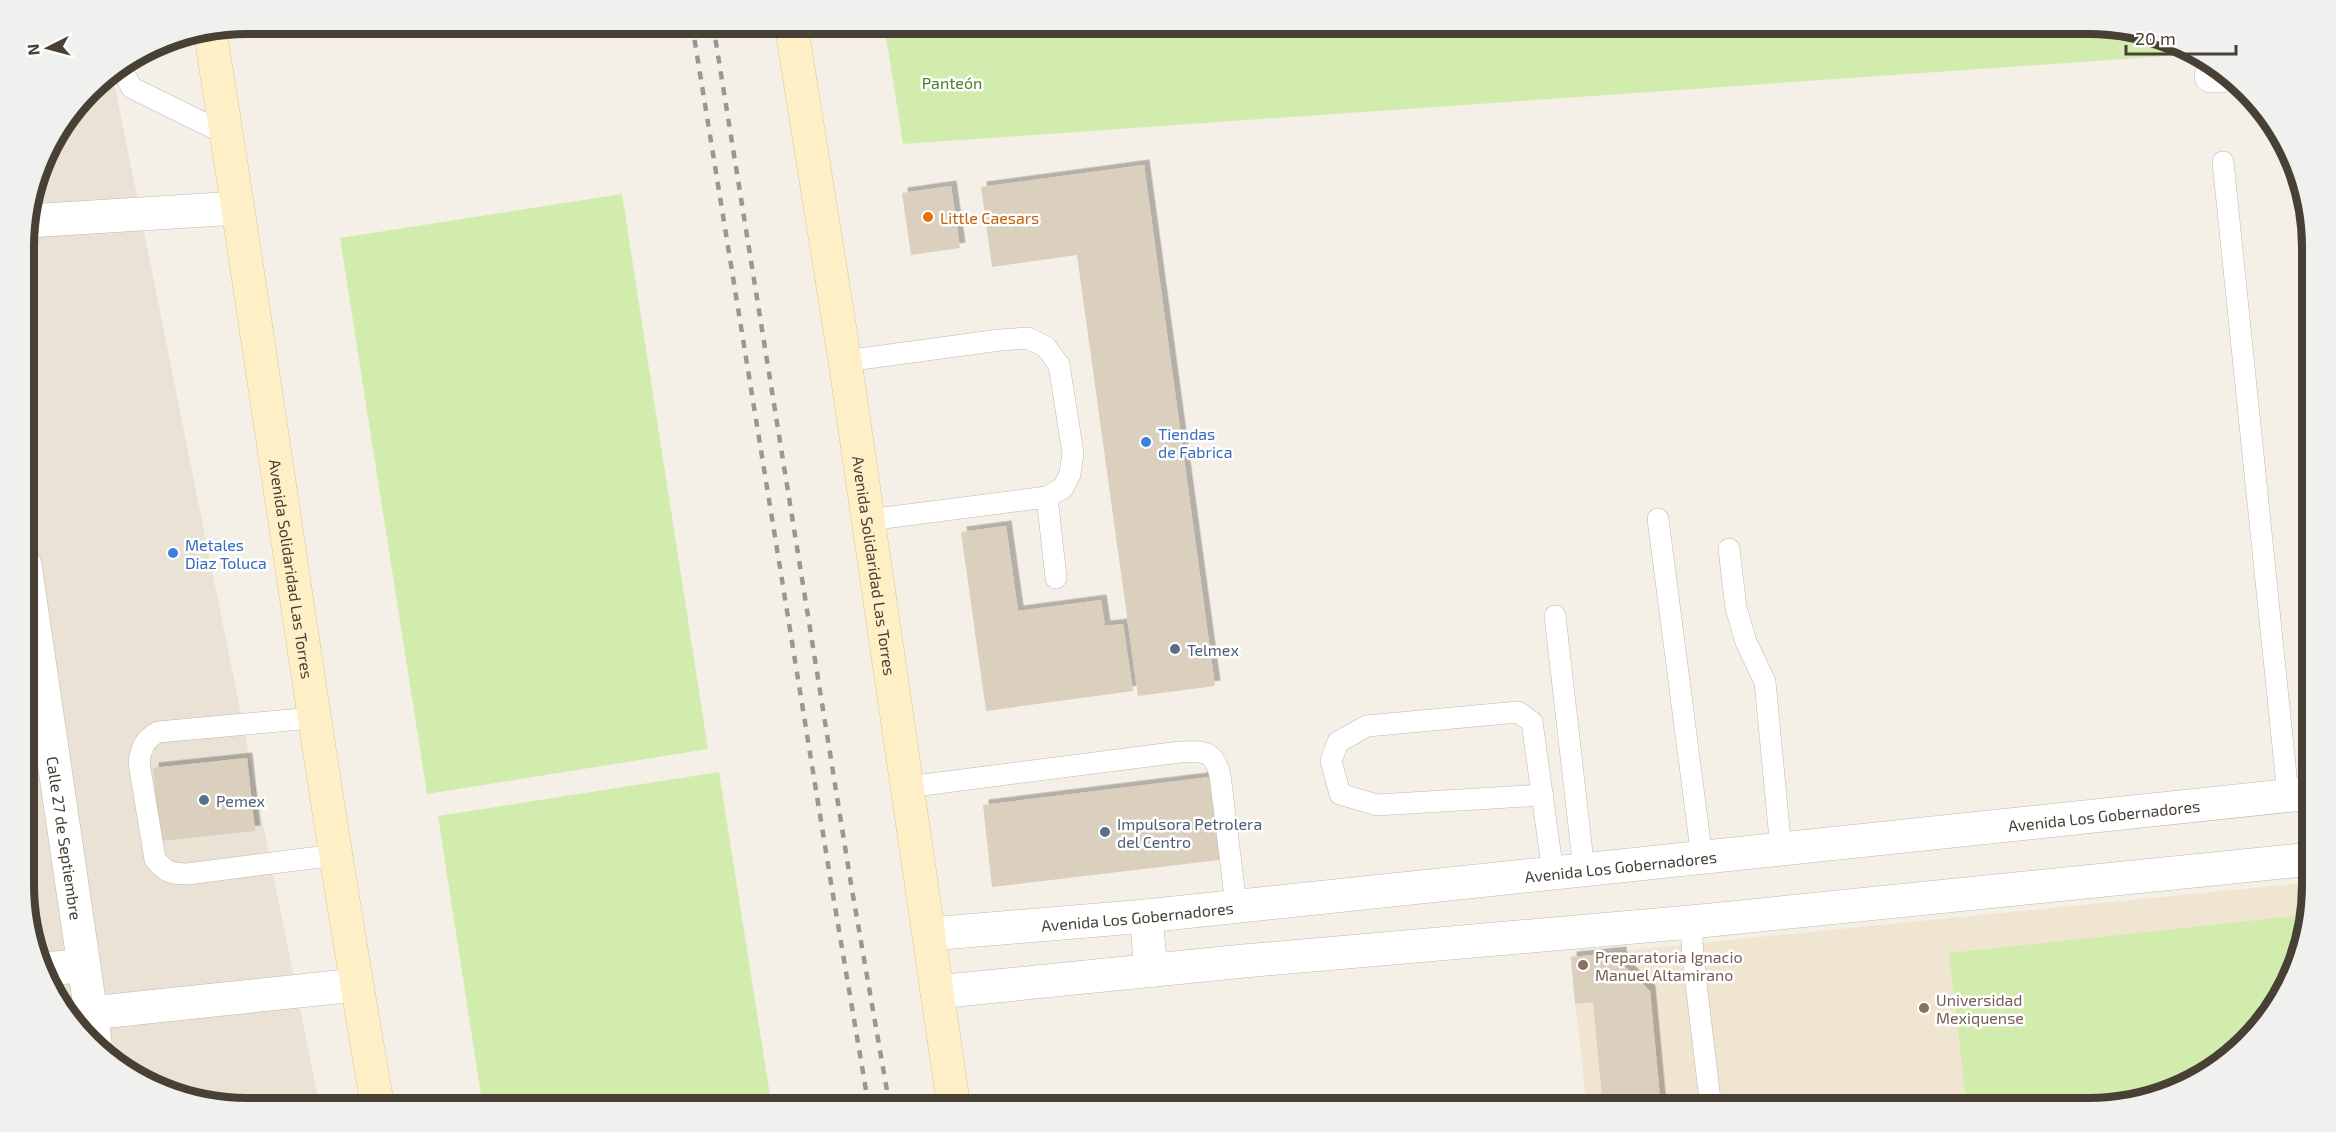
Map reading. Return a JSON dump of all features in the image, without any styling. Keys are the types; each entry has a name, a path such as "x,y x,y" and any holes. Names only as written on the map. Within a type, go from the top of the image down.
{"main road":[{"name":"Avenida Solidaridad Las Torres","path":"793,34 868,520 953,1098"},
{"name":"Avenida Solidaridad Las Torres","path":"211,38 334,855 376,1098"}],"street":[{"path":"36,221 238,208"},
{"name":"Calle 27 de Septiembre","path":"34,630 93,1027"},
{"name":"Avenida Los Gobernadores","path":"930,934 1146,916 2300,794"},
{"path":"937,992 1691,922 2302,860"},
{"path":"1146,916 1151,971"},
{"path":"52,968 84,966"},
{"path":"93,1027 356,985"}],"lane":[{"path":"124,74 132,88 226,134"},
{"path":"2223,162 2300,794"},
{"path":"844,362 1028,338 1046,347 1059,365 1073,453 1070,474 1063,488 1047,497 868,520"},
{"path":"1047,497 1056,578"},
{"path":"1659,519 1702,858"},
{"path":"1729,549 1736,608 1746,642 1765,682 1780,850"},
{"path":"1555,616 1568,872"},
{"path":"1544,795 1377,806 1340,794 1331,761 1338,742 1367,726 1518,712 1532,722 1544,795 1568,872"},
{"path":"313,718 158,732 147,738 140,750 139,764 155,859 163,870 173,874 187,874 334,855"},
{"path":"907,787 1180,752 1197,751 1209,754 1216,761 1220,775 1236,905"},
{"path":"1691,922 1693,958 1710,1098"}],"shaded area":[{"path":"114,81 318,1098 219,1096 179,1086 153,1076 129,1062 87,1025 70,1003 56,979 46,953 36,913 34,885 36,219 42,192 56,153 78,118"},
{"name":"Universidad Mexiquense","path":"2302,883 2300,913 2290,953 2280,979 2266,1003 2249,1025 2218,1054 2183,1076 2144,1090 2117,1096 2089,1098 1586,1098 1570,956"}],"green space":[{"name":"Panteón","path":"886,34 2089,34 2117,36 2144,42 2181,55 903,144"},
{"path":"622,194 708,749 427,794 340,238"},
{"path":"719,772 770,1098 481,1098 438,816"},
{"path":"2299,916 2294,940 2280,979 2258,1014 2229,1045 2207,1062 2183,1076 2144,1090 2117,1096 1966,1098 1949,953"}],"building":[{"path":"1144,165 1215,686 1138,696 1077,255 992,267 981,187"},
{"path":"951,186 960,248 911,255 902,193"},
{"path":"1006,526 1018,611 1101,600 1105,626 1123,624 1133,691 986,711 961,532"},
{"name":"Pemex","path":"247,758 255,831 160,841 153,768"},
{"name":"Impulsora Petrolera del Centro","path":"1218,776 1228,859 992,887 983,805"},
{"path":"1621,952 1622,964 1650,991 1660,1098 1602,1098 1593,1002 1575,1004 1571,957"}],"railway":[{"path":"694,34 867,1098"},
{"path":"715,34 851,884 888,1098"}],"place":[{"name":"Little Caesars","path":"928,217"},
{"name":"Tiendas de Fabrica","path":"1146,442"},
{"name":"Metales Diaz Toluca","path":"173,553"},
{"name":"Telmex","path":"1175,649"},
{"name":"Pemex","path":"204,800"},
{"name":"Impulsora Petrolera del Centro","path":"1105,832"},
{"name":"Preparatoria Ignacio Manuel Altamirano","path":"1583,965"},
{"name":"Universidad Mexiquense","path":"1924,1008"}]}
